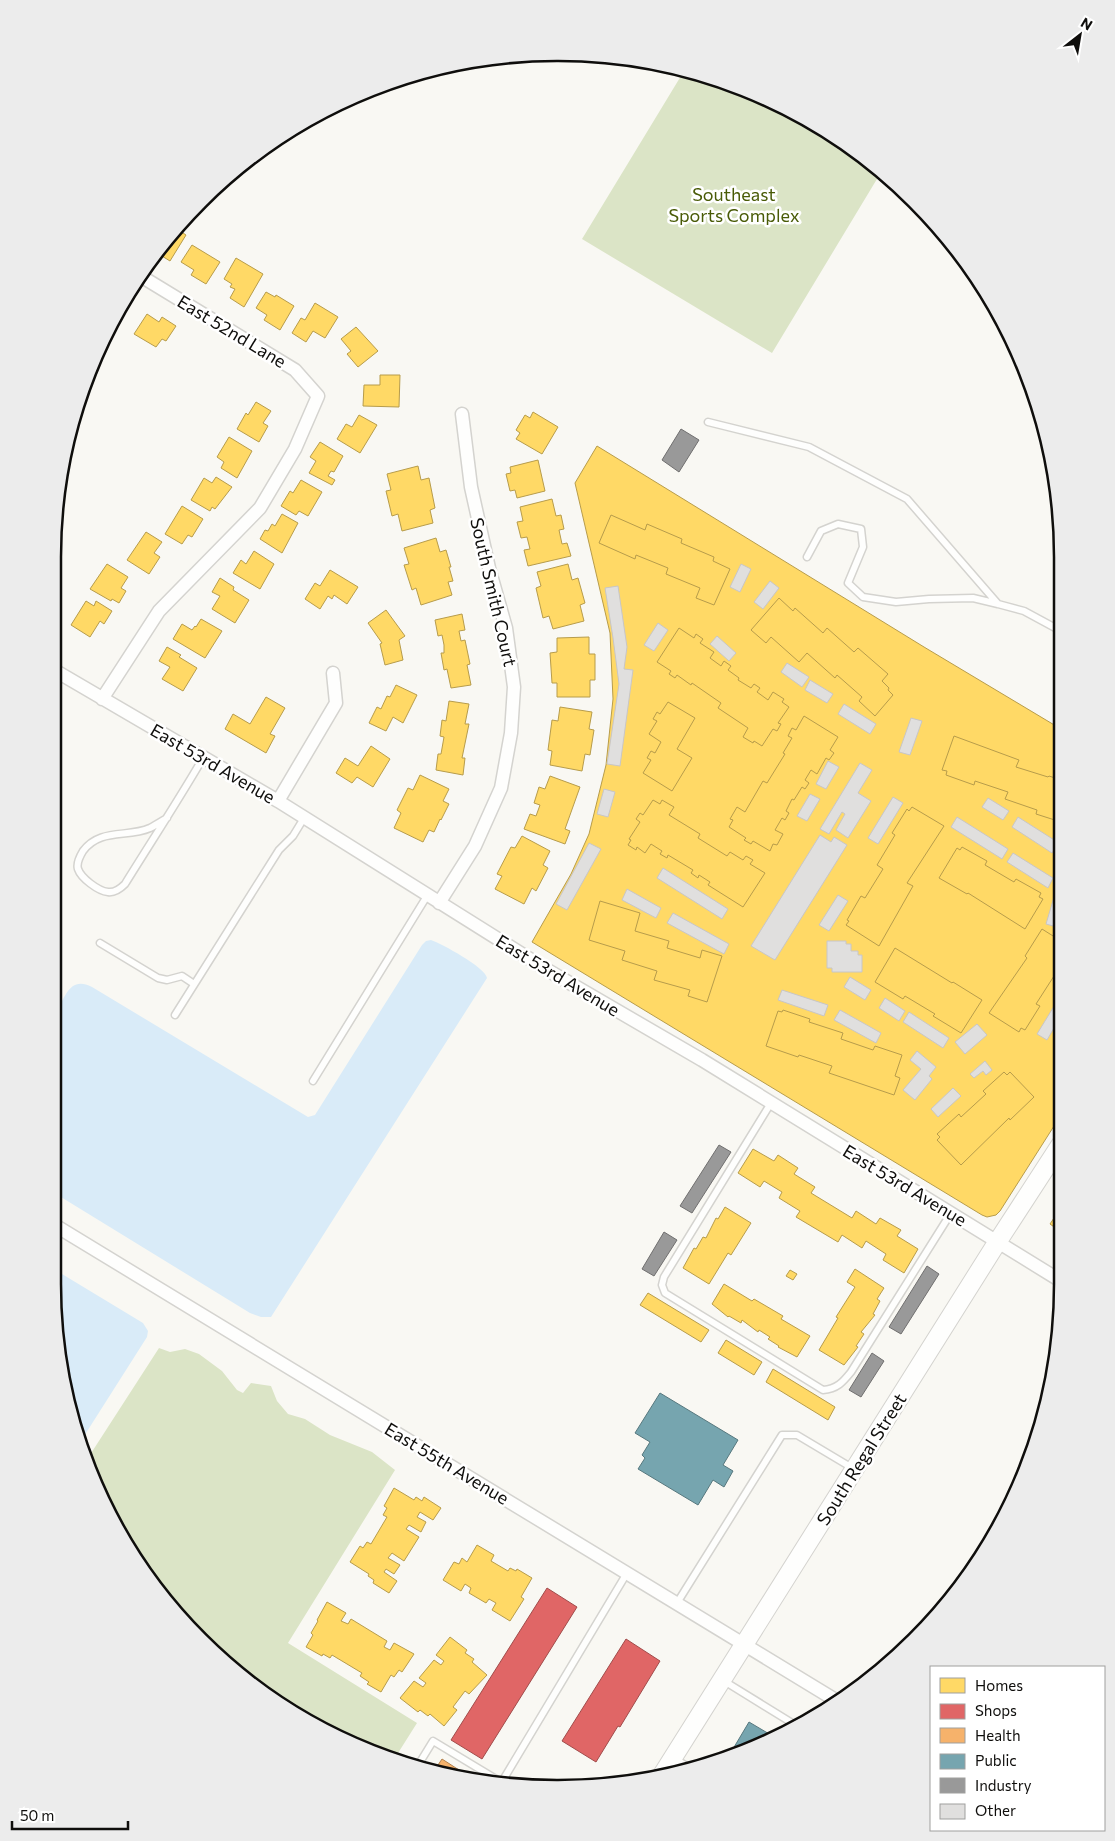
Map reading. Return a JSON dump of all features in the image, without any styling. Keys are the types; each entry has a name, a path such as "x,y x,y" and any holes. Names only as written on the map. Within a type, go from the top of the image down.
{"main road":[{"name":"South Regal Street","path":"667,1767 1054,1155"}],"street":[{"name":"East 52nd Lane","path":"102,699 159,611 260,508 295,449 318,396 295,370 147,280"},
{"name":"South Smith Court","path":"439,903 475,846 501,788 511,733 514,687 506,628 488,568 470,487 462,414"},
{"path":"278,801 336,703 333,673"},
{"name":"East 53rd Avenue","path":"61,674 278,801 439,903 1054,1277"},
{"name":"East 55th Avenue","path":"61,1229 831,1697"}],"lane":[{"path":"708,422 810,447 907,499 998,604"},
{"path":"807,557 821,531 838,524 861,529 863,547 848,582 863,597 896,602 973,598 1024,611 1054,627"},
{"path":"167,818 150,828 110,834 96,839 84,850 78,859 78,868 83,876 103,890 108,892 118,891 125,884 167,818 203,758"},
{"path":"175,1014 279,850 293,836 304,818"},
{"path":"313,1081 428,896"},
{"path":"100,944 158,978 167,980 182,976 194,984"},
{"path":"771,1103 664,1277 662,1285 665,1293 823,1390 833,1389 844,1382 951,1213"},
{"path":"677,1603 782,1435 797,1434 855,1470"},
{"path":"507,1777 627,1573"},
{"path":"723,1680 790,1722"},
{"path":"421,1760 433,1741 489,1775"},
{"path":"673,1757 684,1764"}],"green space":[{"name":"Southeast Sports Complex","path":"680,77 717,88 777,112 833,145 878,178 772,353 582,239"},
{"path":"159,1348 170,1352 185,1349 199,1354 222,1371 237,1390 243,1393 251,1383 271,1386 277,1401 288,1414 305,1419 330,1435 372,1452 395,1470 288,1643 417,1723 398,1753 338,1729 309,1713 255,1677 230,1657 184,1611 145,1559 112,1503 91,1453"}],"water":[{"path":"431,940 453,951 479,968 487,978 271,1317 261,1317 250,1313 61,1197 61,1003 74,986 85,984 92,987 308,1117 315,1115 426,941"},
{"path":"61,1273 143,1323 148,1331 147,1337 85,1434 78,1412 65,1348"}],"building: Homes":[{"path":"182,232 186,235 170,261 163,257"},
{"path":"192,245 220,262 206,284 191,275 194,270 181,262"},
{"path":"236,258 263,274 244,307 230,298 235,289 230,287 232,284 224,279"},
{"path":"266,292 275,297 276,295 294,306 280,330 264,320 267,315 256,308"},
{"path":"315,303 338,317 325,338 313,331 306,342 292,333 301,318 305,320"},
{"path":"147,314 159,322 162,317 176,326 166,341 162,339 156,347 134,334"},
{"path":"356,327 378,351 358,367 347,354 351,351 341,339"},
{"path":"380,375 400,375 399,407 363,406 364,385 380,385"},
{"path":"256,402 271,411 263,423 268,426 259,442 237,429 246,413 248,415"},
{"path":"533,412 558,427 542,454 516,439 520,433 516,430 525,415 530,418"},
{"path":"359,415 377,425 360,453 337,439 346,424 352,427"},
{"path":"229,437 252,451 237,478 221,468 224,462 217,457"},
{"path":"320,442 343,456 334,472 331,471 328,476 335,480 332,485 309,473 316,461 310,457"},
{"path":"597,446 1054,725 1054,1126 996,1215 987,1217 982,1215 532,942 571,874 589,834 606,765 613,699 610,633 575,483"},
{"path":"538,460 545,491 517,498 515,490 510,491 506,474 511,473 510,467"},
{"path":"418,466 421,480 429,478 435,508 430,510 433,523 402,531 398,514 392,516 386,491 391,490 387,474"},
{"path":"216,477 232,487 215,509 212,507 210,511 191,500 204,478 212,483"},
{"path":"301,480 322,492 308,516 299,511 296,515 281,506 290,491 293,493"},
{"path":"552,499 556,516 561,515 564,529 559,530 562,544 567,543 571,556 528,566 524,550 530,549 527,537 521,538 517,522 523,521 520,507"},
{"path":"182,506 203,519 192,537 188,535 182,544 165,534"},
{"path":"282,514 298,523 282,553 260,539 265,530 268,531 272,524 275,526"},
{"path":"611,515 645,530 647,524 682,539 681,543 714,557 713,561 730,569 714,605 696,598 700,588 666,574 668,568 636,555 635,559 599,543"},
{"path":"146,532 162,542 154,553 160,557 149,574 127,560"},
{"path":"436,538 440,552 446,550 451,567 449,567 453,581 448,582 452,595 421,605 416,588 412,590 404,565 409,564 404,548"},
{"path":"254,551 274,564 260,589 233,573 241,560 246,564"},
{"path":"107,564 128,577 121,588 126,591 119,603 112,599 111,601 90,589"},
{"path":"568,564 572,580 578,578 585,603 580,605 584,621 553,629 549,616 543,618 536,588 541,586 537,572"},
{"path":"330,570 358,587 347,604 334,595 332,599 328,596 320,609 305,599 315,583 320,586"},
{"path":"220,578 234,587 233,590 249,600 235,623 212,609 220,596 212,592"},
{"path":"779,598 793,611 795,608 823,633 827,628 854,652 858,648 888,674 882,681 893,695 875,716 859,701 862,697 837,675 835,678 807,653 799,662 771,637 766,643 751,630"},
{"path":"86,601 94,606 96,601 112,611 104,624 100,621 90,637 71,625"},
{"path":"386,610 405,636 399,640 403,660 385,665 380,644 382,643 368,623"},
{"path":"462,614 465,630 459,631 461,641 465,640 470,664 467,665 471,685 451,688 447,669 444,670 441,653 444,653 442,635 438,636 435,620"},
{"path":"201,619 222,631 205,658 173,639 182,624 192,630"},
{"path":"679,628 694,638 696,634 703,639 700,643 714,652 710,658 721,666 724,661 731,666 728,670 739,678 738,680 751,688 754,684 760,688 757,692 768,700 773,692 784,699 782,702 789,707 778,723 781,724 777,731 773,729 762,746 743,737 748,728 718,708 721,703 692,683 691,685 677,675 675,678 669,674 671,671 657,662"},
{"path":"589,637 589,654 595,654 595,680 590,680 590,697 557,697 557,683 552,683 550,653 557,652 557,638"},
{"path":"167,647 197,668 183,691 162,679 170,667 159,661"},
{"path":"396,685 417,695 403,723 393,717 386,731 369,723 377,707 381,709 387,696 390,697"},
{"path":"266,697 285,708 270,734 275,736 266,753 225,729 233,714 250,724"},
{"path":"449,701 469,704 465,724 469,724 462,758 465,758 463,775 436,770 438,754 441,754 444,737 440,736 442,720 446,721"},
{"path":"668,702 695,718 677,749 692,758 672,791 643,773 651,760 647,758 651,751 655,753 661,742 649,734 657,721 653,719 657,712 660,714"},
{"path":"560,707 592,712 589,729 594,730 590,755 585,754 582,771 550,765 552,751 548,750 552,720 558,721"},
{"path":"804,716 838,737 830,750 834,753 829,760 826,758 817,774 811,770 805,780 809,783 805,789 802,787 794,800 792,799 786,811 789,813 785,820 782,818 775,830 783,834 777,845 773,844 770,851 753,841 751,844 744,840 746,838 729,827 733,820 730,819 737,807 745,812 763,781 767,783 785,754 783,753 792,738 788,736 792,728 796,730"},
{"path":"954,736 1019,760 1016,767 1054,778 1054,820 1036,814 1037,810 1005,799 1008,792 975,781 974,785 946,775 947,771 942,770"},
{"path":"371,746 390,759 373,787 357,777 352,783 336,773 345,758 358,766"},
{"path":"420,775 449,789 443,801 449,804 434,832 429,830 423,842 394,828 401,813 397,810 408,788 413,790"},
{"path":"550,776 580,787 565,829 570,831 565,844 524,829 530,814 536,816 540,805 534,803 539,787 545,789"},
{"path":"653,800 660,804 662,800 674,807 669,815 700,834 698,838 727,856 730,852 743,860 746,856 753,860 750,864 765,873 743,907 708,885 710,882 699,875 698,878 691,873 693,870 668,855 667,858 660,854 662,851 651,844 645,853 637,847 636,850 628,845 631,840 629,839 640,822 636,819 640,813 643,815"},
{"path":"912,807 944,826 907,883 913,886 879,946 846,925 849,921 847,920 861,896 865,898 883,869 877,865 895,835 892,833 907,809 909,811"},
{"path":"522,836 550,851 543,865 548,868 536,891 532,888 524,904 495,889 502,876 497,874 511,847 515,848"},
{"path":"962,847 987,861 985,865 1014,882 1016,879 1041,893 1039,897 1043,899 1025,929 968,893 939,878 957,848 960,850"},
{"path":"600,901 640,913 635,931 669,941 667,948 700,958 702,950 722,956 707,1002 688,996 690,990 654,980 657,971 622,960 625,951 589,940"},
{"path":"1042,929 1054,937 1054,976 1036,1004 1040,1006 1025,1030 1021,1028 1019,1032 989,1013 1027,958 1025,956"},
{"path":"895,948 982,1000 961,1033 933,1016 935,1014 905,996 903,999 875,982"},
{"path":"783,1010 810,1019 809,1022 843,1033 841,1039 873,1050 875,1046 902,1055 895,1076 900,1078 894,1095 829,1073 832,1066 766,1046 778,1011 782,1012"},
{"path":"1004,1072 1007,1075 1010,1072 1034,1097 1010,1120 1009,1118 961,1165 937,1140 940,1137 937,1134 959,1114 961,1117 986,1094 983,1091"},
{"path":"753,1149 774,1161 778,1155 798,1168 794,1174 815,1187 811,1193 852,1218 856,1211 876,1224 880,1218 901,1230 897,1236 918,1249 904,1273 883,1260 886,1254 866,1241 862,1248 842,1235 838,1242 796,1217 800,1211 779,1198 782,1192 764,1181 760,1187 738,1173"},
{"path":"725,1207 751,1223 731,1255 728,1253 709,1284 683,1268 694,1248 696,1249 703,1237 706,1238 716,1218 718,1219"},
{"path":"1054,1218 1054,1227 1050,1224"},
{"path":"855,1269 884,1288 877,1299 880,1301 873,1314 875,1315 861,1332 864,1334 856,1346 858,1347 844,1365 819,1350 838,1318 836,1317 855,1287 847,1282"},
{"path":"790,1270 797,1274 793,1280 786,1276"},
{"path":"724,1284 752,1301 754,1299 783,1316 781,1319 810,1336 797,1357 778,1347 768,1339 770,1337 759,1330 758,1332 742,1320 741,1323 728,1317 712,1304"},
{"path":"648,1293 709,1330 701,1342 640,1305"},
{"path":"726,1340 762,1362 754,1375 718,1353"},
{"path":"773,1369 835,1407 828,1420 766,1382"},
{"path":"394,1488 414,1500 416,1497 422,1501 424,1497 441,1508 433,1520 420,1512 417,1517 426,1522 421,1532 409,1525 406,1529 419,1537 404,1561 392,1553 388,1558 400,1565 394,1574 386,1569 384,1572 397,1581 389,1593 373,1583 374,1580 368,1576 369,1574 350,1562 360,1546 363,1548 367,1542 371,1544 387,1517 383,1515 387,1508 384,1506"},
{"path":"477,1545 494,1555 491,1561 508,1571 510,1568 516,1571 517,1569 532,1578 521,1597 524,1599 510,1621 492,1610 496,1603 489,1599 486,1603 469,1593 471,1588 465,1584 461,1591 443,1580 454,1562 459,1564 462,1558 467,1562"},
{"path":"327,1602 346,1613 341,1621 348,1624 351,1619 387,1641 384,1647 390,1650 394,1643 414,1654 402,1672 399,1670 394,1677 391,1675 381,1692 367,1684 369,1682 360,1676 362,1673 332,1655 330,1658 323,1654 322,1656 306,1647"},
{"path":"450,1637 467,1650 465,1653 474,1659 472,1662 487,1675 469,1694 465,1691 453,1707 457,1710 444,1726 430,1714 428,1716 420,1710 418,1712 400,1698 414,1681 423,1687 426,1683 419,1678 434,1660 441,1665 444,1661 436,1655"}],"building: Shops":[{"path":"547,1588 577,1607 482,1759 451,1740"},
{"path":"626,1639 660,1661 620,1727 618,1726 596,1762 562,1741"}],"building: Health":[{"path":"442,1759 458,1769 438,1765"}],"building: Public":[{"path":"660,1393 738,1440 723,1465 733,1471 724,1487 713,1480 698,1505 638,1469 645,1458 642,1455 650,1442 635,1433"},
{"path":"749,1722 768,1733 747,1742 734,1747"}],"building: Industry":[{"path":"681,429 699,440 679,472 662,460"},
{"path":"719,1145 731,1152 692,1213 680,1206"},
{"path":"664,1232 677,1240 654,1276 642,1269"},
{"path":"927,1266 939,1274 901,1334 889,1327"},
{"path":"872,1353 884,1361 861,1397 849,1390"}],"building: Other":[{"path":"741,564 751,569 740,592 730,587"},
{"path":"770,581 779,588 763,609 754,602"},
{"path":"618,586 627,647 624,669 633,670 620,766 607,764 619,684 605,588"},
{"path":"658,623 668,630 654,651 644,645"},
{"path":"717,636 736,653 729,661 710,644"},
{"path":"787,663 809,677 802,687 781,672"},
{"path":"810,680 833,694 827,703 805,690"},
{"path":"844,704 876,724 870,734 838,714"},
{"path":"911,718 922,721 910,755 899,752"},
{"path":"828,761 839,767 826,789 816,784"},
{"path":"860,763 872,770 858,793 871,801 848,838 836,830 845,814 842,812 829,834 820,829"},
{"path":"604,789 615,792 608,817 597,814"},
{"path":"810,794 820,799 807,821 797,816"},
{"path":"893,797 903,803 878,844 868,838"},
{"path":"988,798 1009,811 1003,820 982,807"},
{"path":"957,817 1008,849 1002,859 951,827"},
{"path":"1018,817 1054,840 1054,850 1052,853 1012,827"},
{"path":"820,835 831,842 834,837 847,845 775,960 751,946"},
{"path":"589,843 601,849 567,910 556,904"},
{"path":"1013,853 1053,878 1048,888 1007,862"},
{"path":"663,868 728,909 722,919 657,878"},
{"path":"627,889 661,908 656,918 622,900"},
{"path":"838,895 848,901 829,931 819,925"},
{"path":"1054,897 1054,926 1046,924"},
{"path":"673,913 729,944 724,954 667,923"},
{"path":"827,941 846,941 846,944 851,944 851,951 858,951 858,955 862,955 862,972 832,972 832,968 827,968"},
{"path":"850,977 871,990 865,1000 844,987"},
{"path":"782,990 828,1005 824,1016 778,1000"},
{"path":"885,998 905,1011 899,1021 879,1008"},
{"path":"1054,1006 1054,1028 1047,1040 1037,1034"},
{"path":"840,1010 881,1033 876,1043 834,1020"},
{"path":"909,1012 949,1038 943,1048 903,1022"},
{"path":"977,1024 987,1035 965,1054 955,1042"},
{"path":"917,1051 936,1067 929,1076 932,1079 915,1100 903,1090 921,1069 910,1060"},
{"path":"985,1061 992,1070 986,1075 983,1071 974,1078 970,1074"},
{"path":"953,1088 961,1096 938,1117 931,1109"}]}
